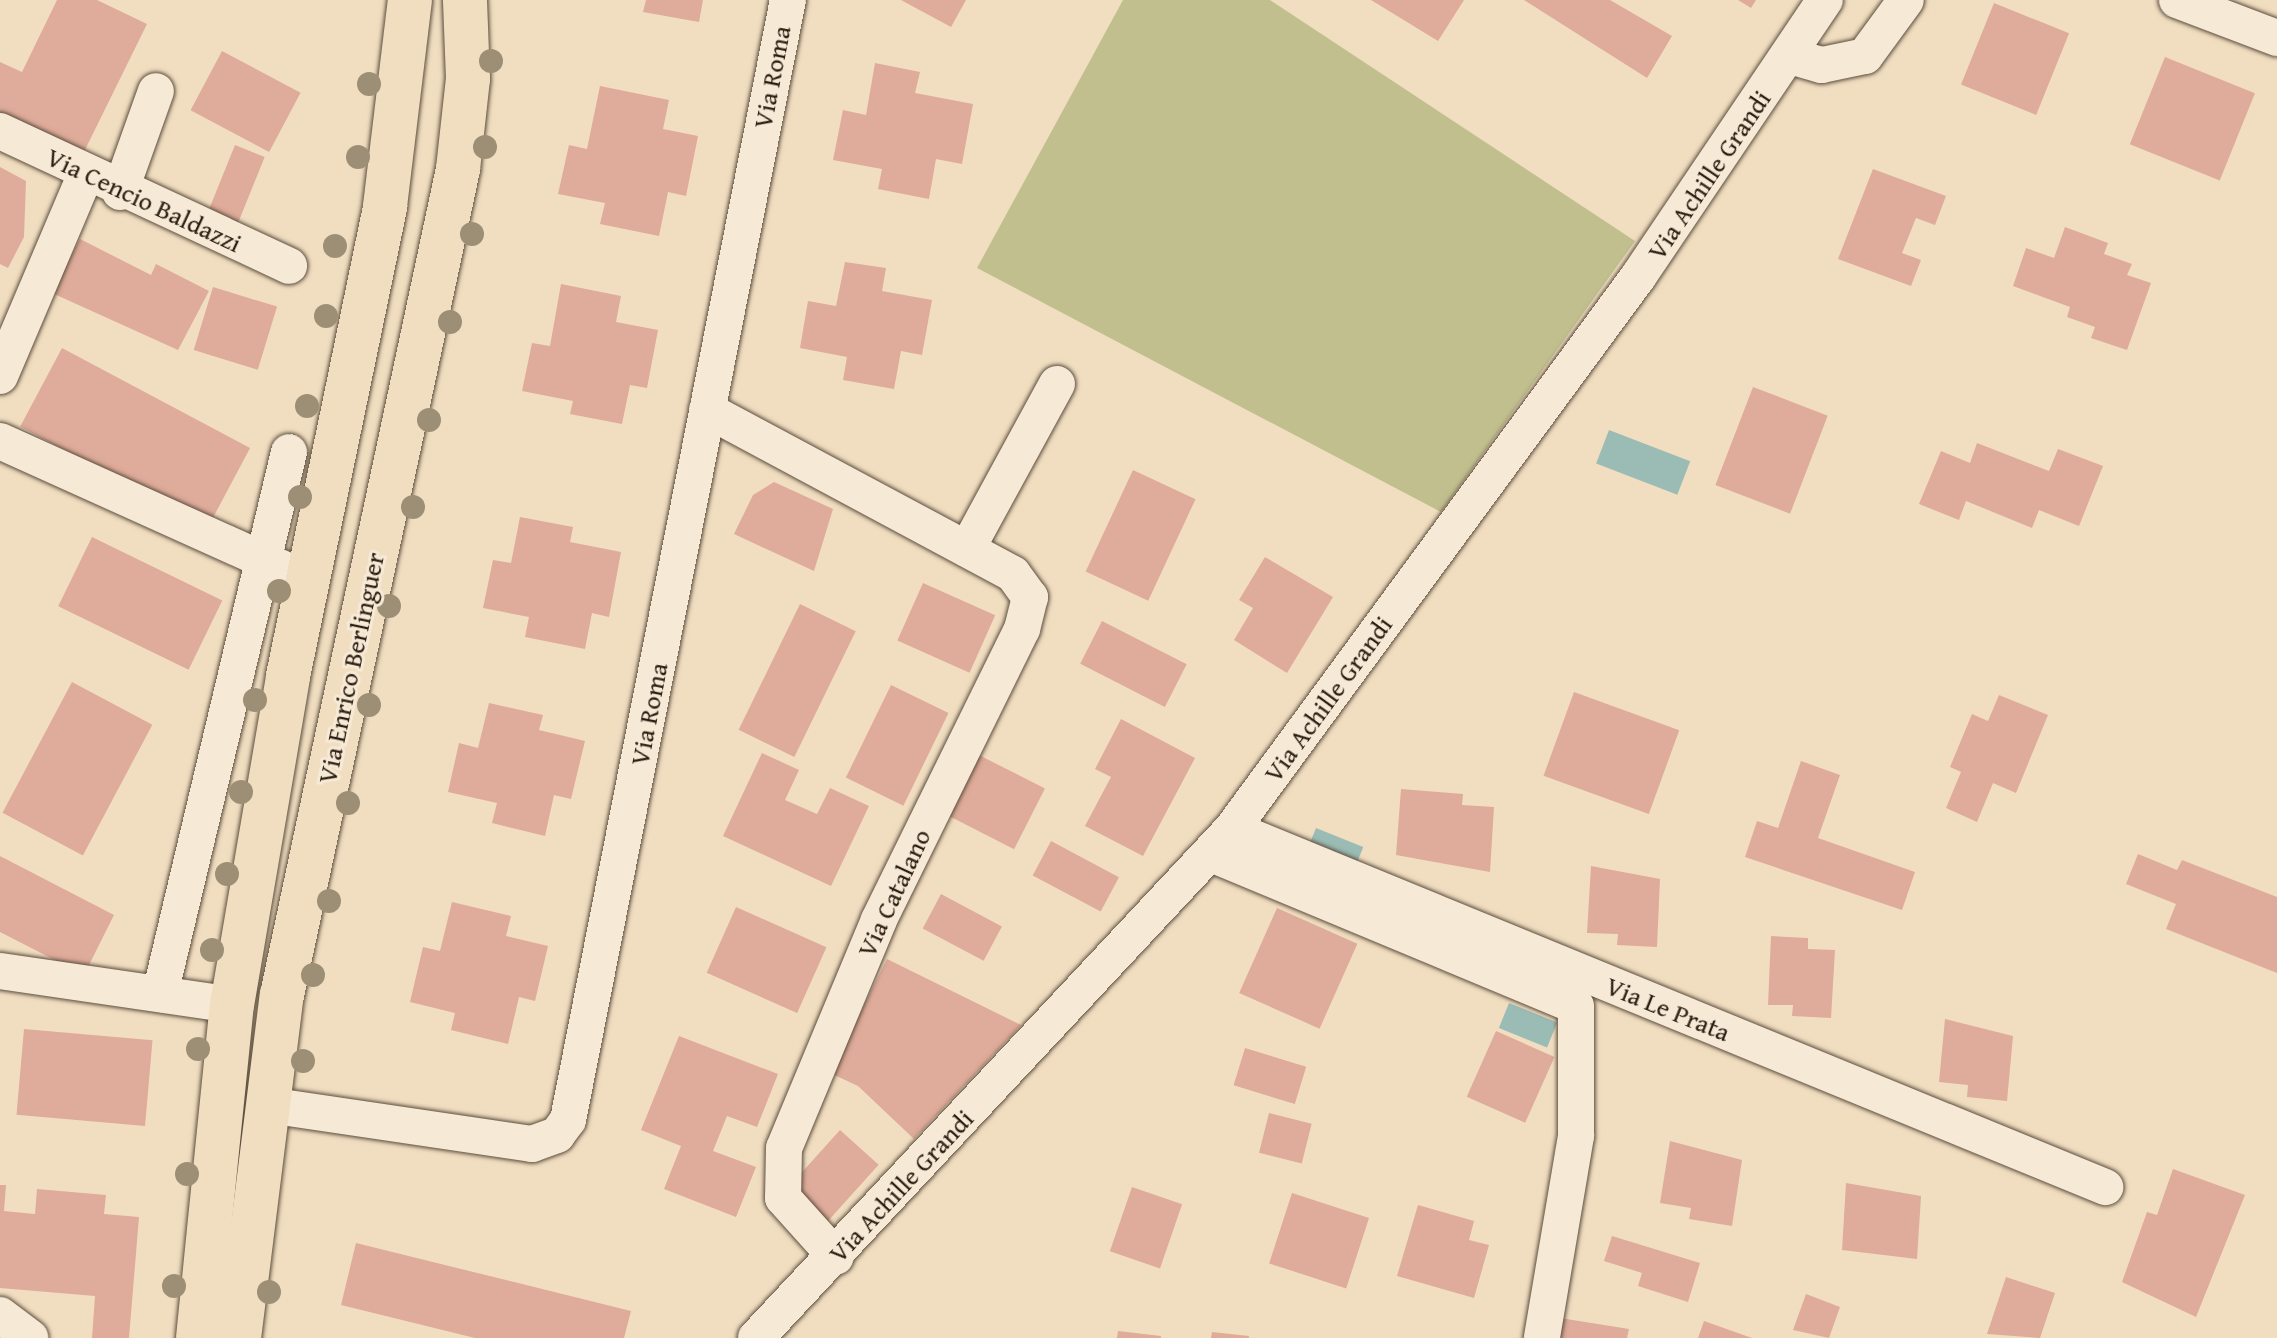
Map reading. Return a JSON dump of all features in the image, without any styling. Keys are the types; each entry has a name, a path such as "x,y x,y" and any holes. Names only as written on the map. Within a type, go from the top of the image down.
{"main road":[{"path":"198,1338 232,1005 309,581 385,206 410,0"},
{"name":"Via Enrico Berlinguer","path":"239,1338 282,995 458,169 468,79 465,0"}],"street":[{"name":"Via Roma","path":"268,1105 532,1144 557,1135 568,1120 788,0"},
{"name":"Via Achille Grandi","path":"756,1338 836,1257 1221,842 1638,277 1825,0"},
{"path":"1790,56 1822,65 1865,56 1906,0"},
{"path":"2177,0 2277,38"},
{"path":"120,192 156,91"},
{"name":"Via Cencio Baldazzi","path":"0,131 85,176 289,266"},
{"path":"0,376 85,176"},
{"path":"967,549 1057,384"},
{"name":"Via Catalano","path":"707,410 967,549 1025,584 1028,613 879,920 782,1156 787,1205 836,1257"},
{"path":"0,441 309,581"},
{"path":"160,994 261,559 289,452"},
{"name":"Via Le Prata","path":"1221,842 2105,1187"},
{"name":"Via Le Prata","path":"1221,842 1576,1006 1576,1136 1542,1338"},
{"path":"0,971 232,1005"},
{"path":"0,1315 30,1338"}],"shaded area":[{"path":"1123,0 1270,0 1635,241 1441,512 977,268"}],"water":[{"path":"1609,430 1690,461 1677,495 1596,464"},
{"path":"1316,828 1363,847 1355,867 1308,847"},
{"path":"1509,1003 1557,1022 1547,1048 1499,1028"}],"building":[{"path":"57,0 97,0 147,24 79,162 0,123 0,62 22,72"},
{"path":"646,0 703,0 699,22 643,12"},
{"path":"901,0 966,0 951,27"},
{"path":"1371,0 1464,0 1438,41"},
{"path":"1524,0 1610,0 1672,36 1647,78"},
{"path":"1738,0 1756,0 1751,8"},
{"path":"1994,3 2069,33 2036,115 1961,85"},
{"path":"222,51 301,93 269,152 191,110"},
{"path":"2165,57 2255,93 2220,180 2130,144"},
{"path":"875,63 920,72 915,93 973,104 962,164 936,159 929,199 878,189 882,169 833,160 843,110 866,115"},
{"path":"600,86 669,100 663,129 698,136 686,196 668,192 659,236 600,224 605,203 558,194 569,145 587,149"},
{"path":"235,145 265,157 235,230 205,218"},
{"path":"0,167 26,181 24,237 8,268 0,264"},
{"path":"1873,169 1946,196 1935,225 1916,218 1902,253 1921,260 1911,286 1838,259"},
{"path":"2065,227 2108,243 2104,254 2132,264 2127,275 2151,283 2127,350 2091,338 2095,327 2067,317 2070,307 2013,286 2026,248 2054,258"},
{"path":"80,239 151,275 156,264 209,291 178,350 52,293"},
{"path":"845,262 886,268 882,291 932,300 922,355 901,351 894,389 843,380 847,357 800,348 808,301 836,306"},
{"path":"561,284 621,296 616,322 658,330 647,388 630,385 622,424 570,414 573,401 522,391 532,343 550,346"},
{"path":"213,287 277,307 258,370 194,350"},
{"path":"62,348 250,448 208,527 20,427"},
{"path":"1753,387 1828,416 1790,514 1715,485"},
{"path":"1977,443 2049,471 2058,449 2103,466 2079,526 2039,510 2032,528 1966,501 1959,520 1919,504 1941,451 1970,463"},
{"path":"1133,470 1196,499 1148,601 1086,572"},
{"path":"774,482 833,509 814,571 734,534 753,495"},
{"path":"520,517 573,527 570,542 621,552 609,617 592,613 585,649 525,637 529,617 483,608 493,560 511,563"},
{"path":"92,537 222,601 189,670 58,606"},
{"path":"1265,557 1333,597 1287,673 1234,640 1253,608 1239,600"},
{"path":"923,583 995,615 970,673 897,641"},
{"path":"800,604 856,631 794,757 739,730"},
{"path":"1102,621 1187,664 1165,707 1080,664"},
{"path":"72,682 152,725 83,855 3,813"},
{"path":"891,685 949,713 903,806 846,778"},
{"path":"1574,692 1679,730 1649,814 1544,776"},
{"path":"1999,695 2048,715 2016,793 1993,783 1977,822 1946,808 1961,772 1950,767 1972,714 1988,721"},
{"path":"489,703 543,715 539,730 585,741 571,799 554,795 545,836 492,823 497,803 448,792 459,743 478,748"},
{"path":"1121,719 1195,758 1143,856 1085,826 1111,777 1095,769"},
{"path":"762,753 799,770 785,800 817,814 830,788 869,806 831,886 723,836"},
{"path":"979,755 1045,789 1014,849 948,816"},
{"path":"1801,761 1840,775 1818,838 1915,872 1902,910 1745,857 1757,821 1778,828"},
{"path":"1401,789 1463,794 1462,805 1494,807 1490,872 1396,855"},
{"path":"1051,841 1119,877 1101,912 1033,875"},
{"path":"2138,854 2177,870 2182,860 2277,897 2277,973 2166,929 2176,904 2126,884"},
{"path":"0,856 114,915 84,975 0,932"},
{"path":"1591,866 1660,879 1657,947 1617,945 1618,934 1587,933"},
{"path":"941,894 1002,926 984,961 923,928"},
{"path":"452,902 511,916 506,936 548,946 535,1001 519,997 508,1044 451,1030 455,1013 410,1002 423,947 440,951"},
{"path":"736,907 826,947 797,1013 707,973"},
{"path":"1277,908 1357,944 1320,1029 1239,993"},
{"path":"1771,936 1808,938 1808,949 1835,950 1831,1018 1792,1016 1793,1005 1768,1005"},
{"path":"887,959 1021,1025 914,1139 858,1086 830,1073"},
{"path":"1945,1019 2013,1036 2007,1101 1967,1097 1968,1085 1939,1082"},
{"path":"24,1029 153,1040 145,1126 17,1115"},
{"path":"1496,1031 1554,1057 1525,1123 1467,1097"},
{"path":"679,1036 778,1074 757,1127 727,1116 713,1151 756,1167 736,1217 664,1189 681,1146 641,1130"},
{"path":"1245,1048 1306,1067 1295,1104 1234,1085"},
{"path":"1269,1113 1312,1124 1302,1163 1259,1153"},
{"path":"840,1130 879,1165 827,1222 788,1187"},
{"path":"1670,1141 1742,1160 1732,1226 1689,1219 1691,1208 1660,1203"},
{"path":"2173,1169 2245,1195 2196,1317 2122,1282 2147,1212 2157,1215"},
{"path":"1846,1183 1921,1196 1917,1259 1842,1250"},
{"path":"0,1185 6,1185 4,1211 35,1214 37,1189 106,1195 104,1214 139,1217 129,1338 92,1338 95,1296 0,1288"},
{"path":"1132,1187 1182,1204 1160,1269 1110,1251"},
{"path":"1292,1193 1369,1218 1346,1288 1269,1263"},
{"path":"1418,1205 1474,1221 1469,1240 1489,1245 1474,1298 1397,1276"},
{"path":"1612,1236 1700,1263 1688,1302 1638,1286 1642,1273 1604,1261"},
{"path":"356,1243 631,1311 624,1338 475,1338 341,1305"},
{"path":"2006,1277 2055,1293 2040,1338 1987,1334"},
{"path":"1806,1294 1840,1307 1829,1338 1793,1330"},
{"path":"1560,1318 1629,1329 1627,1338 1557,1338"},
{"path":"1704,1321 1752,1338 1698,1338"},
{"path":"1118,1331 1161,1336 1161,1338 1117,1338"},
{"path":"1212,1332 1249,1336 1249,1338 1211,1338"}]}
